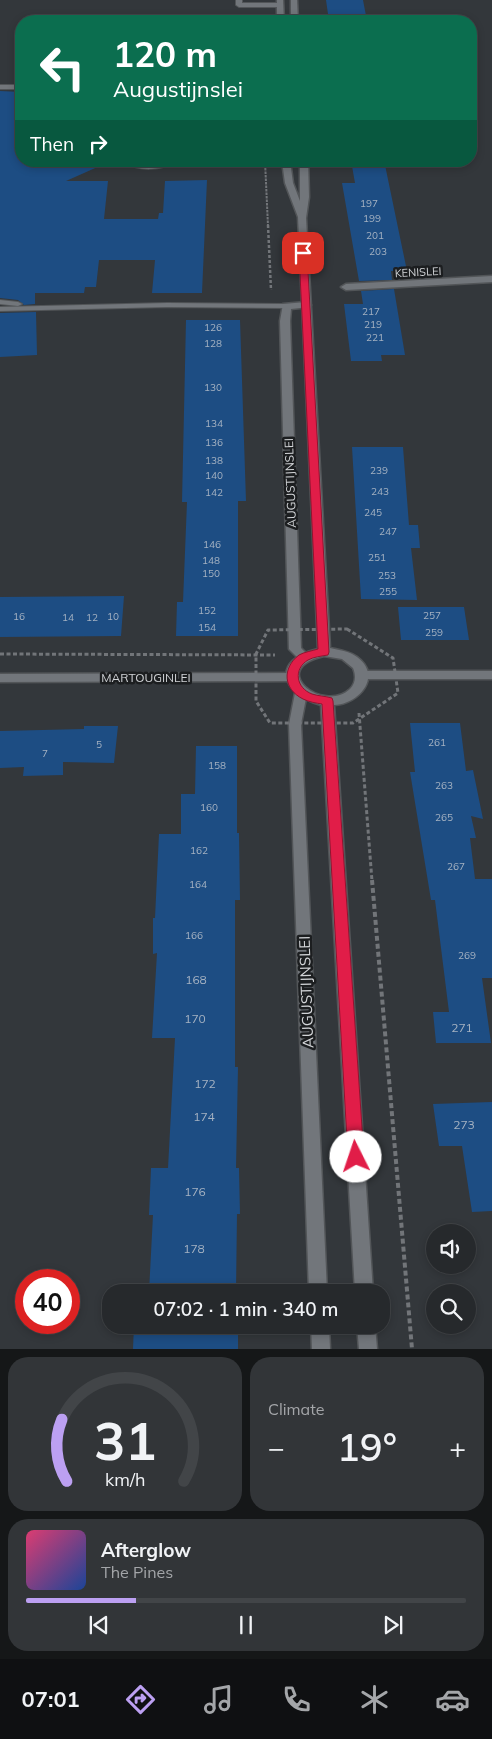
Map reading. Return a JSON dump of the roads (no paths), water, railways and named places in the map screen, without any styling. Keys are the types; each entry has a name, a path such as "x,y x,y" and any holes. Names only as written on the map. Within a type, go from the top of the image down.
{"street":[{"path":"294,0 295,15"},
{"path":"280,2 281,15"},
{"name":"AUGUSTIJNSLEI","path":"287,167 289,183 302,218"},
{"name":"AUGUSTIJNSLEI","path":"304,167 305,197 302,218 324,652"},
{"name":"KENISLEI","path":"346,287 492,279"},
{"path":"286,306 306,305"},
{"name":"AUGUSTIJNSLEI","path":"286,306 294,630 295,649 304,657"},
{"path":"324,652 345,656 360,667 362,675 361,685 354,694 342,699 328,701 309,697 301,693 294,685 291,677 293,669 304,657 324,652"},
{"path":"362,675 492,674"},
{"name":"MARTOUGINLEI","path":"0,678 291,677"},
{"name":"AUGUSTIJNSLEI","path":"301,693 295,724 318,1284"},
{"path":"328,701 364,1284"},
{"path":"320,1334 321,1349"},
{"path":"367,1334 368,1349"}],"lane":[{"path":"240,0 240,5 280,2"},
{"path":"0,86 15,87"},
{"path":"0,302 34,308"},
{"path":"0,310 167,305 286,306"}]}
